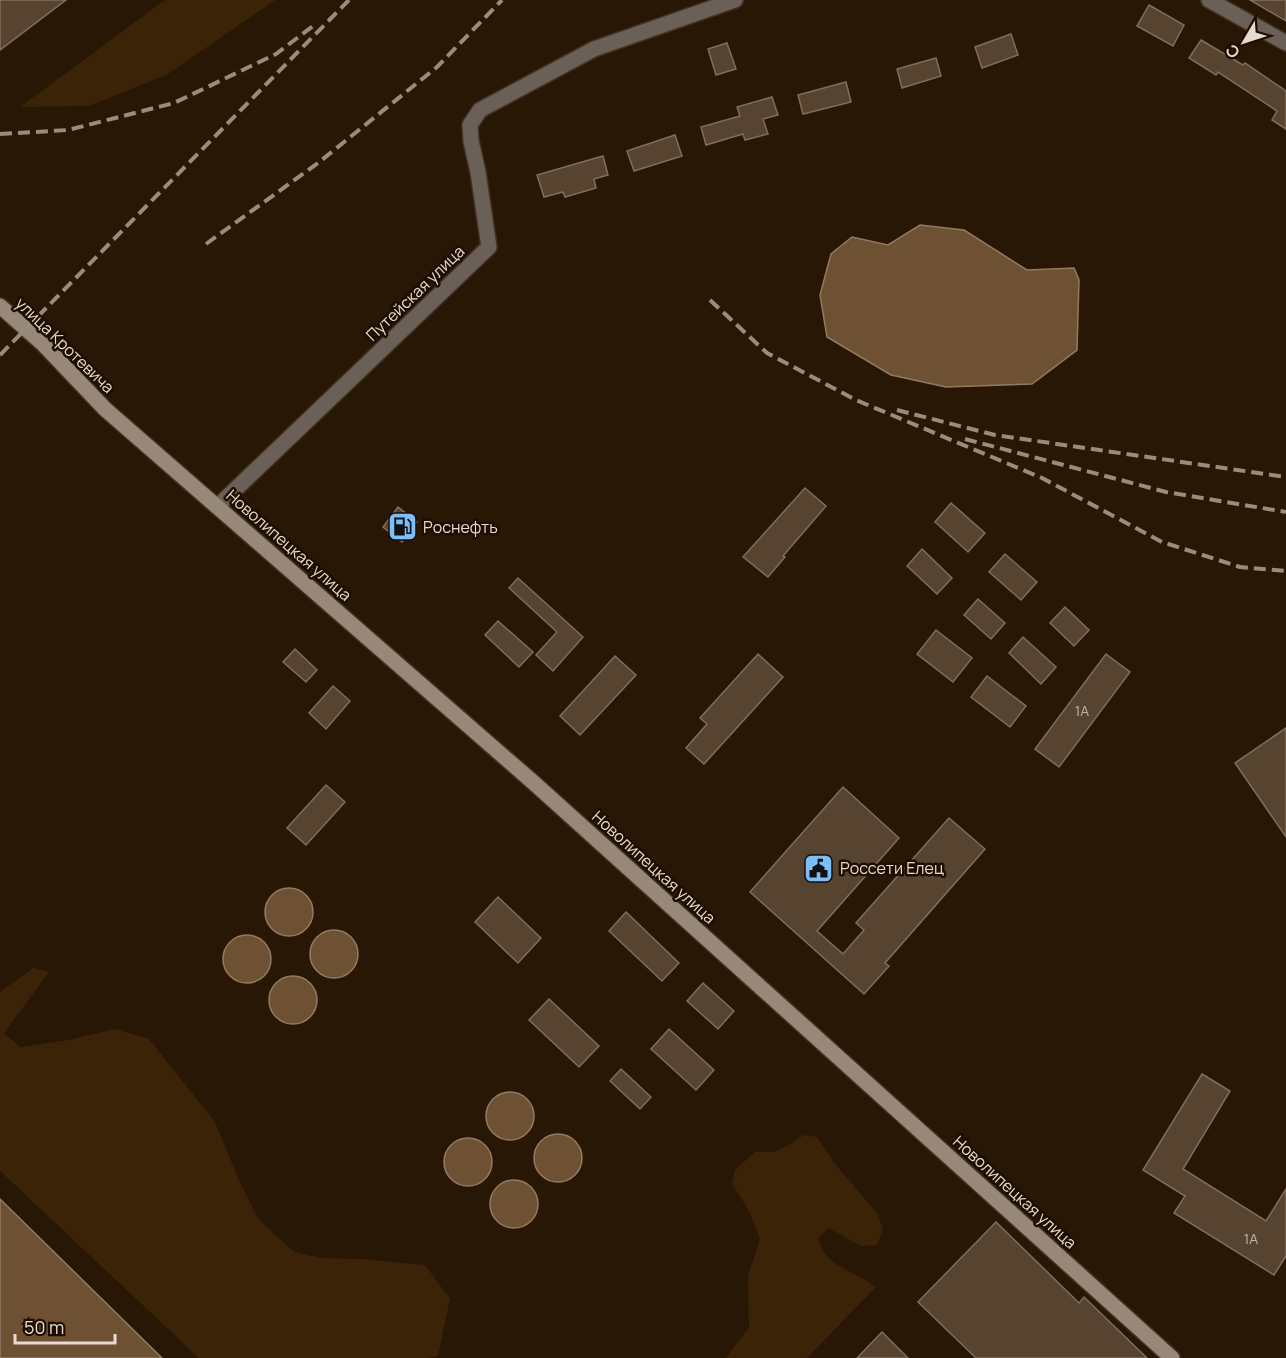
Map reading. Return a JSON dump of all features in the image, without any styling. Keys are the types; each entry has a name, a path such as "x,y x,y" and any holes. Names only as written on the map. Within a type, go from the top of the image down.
{"street":[{"name":"Путейская улица","path":"218,506 489,247 471,141 470,124 480,110 594,49 735,0"},
{"path":"1209,0 1286,43"},
{"name":"улица Кротевича","path":"0,306 44,345 105,409"},
{"name":"Новолипецкая улица","path":"105,409 526,776 1172,1358"}],"shaded area":[{"path":"165,0 275,0 168,74 89,106 20,107"},
{"path":"920,225 964,230 1027,270 1074,268 1079,280 1077,350 1032,384 946,387 891,375 827,337 820,295 831,254 852,237 888,245"},
{"path":"289,888 306,895 313,912 306,929 289,936 272,929 265,912 272,895"},
{"path":"334,930 351,937 358,954 351,971 334,978 317,971 310,954 317,937"},
{"path":"247,935 264,942 271,959 264,976 247,983 230,976 223,959 230,942"},
{"path":"33,968 49,972 4,1033 20,1047 68,1040 115,1029 149,1039 215,1122 258,1219 294,1252 321,1258 425,1265 450,1299 438,1356 428,1358 199,1358 0,1171 0,992"},
{"path":"293,976 310,983 317,1000 310,1017 293,1024 276,1017 269,1000 276,983"},
{"path":"510,1092 527,1099 534,1116 527,1133 510,1140 493,1133 486,1116 493,1099"},
{"path":"558,1134 575,1141 582,1158 575,1175 558,1182 541,1175 534,1158 541,1141"},
{"path":"804,1135 817,1137 836,1165 877,1213 883,1229 877,1245 861,1246 828,1228 818,1238 824,1252 832,1261 876,1287 807,1358 726,1358 749,1327 748,1276 760,1239 748,1209 732,1184 735,1170 755,1152 773,1152"},
{"path":"468,1138 485,1145 492,1162 485,1179 468,1186 451,1179 444,1162 451,1145"},
{"path":"514,1180 531,1187 538,1204 531,1221 514,1228 497,1221 490,1204 497,1187"},
{"path":"0,1199 162,1358 0,1358"}],"building":[{"path":"0,0 66,0 0,50"},
{"path":"1250,0 1286,0 1286,21"},
{"path":"1149,5 1184,25 1173,46 1137,26"},
{"path":"1011,34 1018,55 982,68 975,47"},
{"path":"1201,40 1243,65 1245,63 1286,91 1286,129 1272,120 1277,111 1218,72 1216,75 1189,58"},
{"path":"727,43 736,69 716,75 708,49"},
{"path":"936,58 941,76 902,88 897,69"},
{"path":"846,82 851,102 803,114 798,95"},
{"path":"772,97 778,115 763,119 768,134 745,140 743,134 706,145 701,127 740,116 737,107"},
{"path":"675,135 682,156 634,171 627,151"},
{"path":"603,156 608,175 594,179 596,188 565,197 563,192 544,197 537,175"},
{"path":"805,488 826,506 768,577 743,557"},
{"path":"951,503 985,533 968,552 935,522"},
{"path":"398,507 417,522 402,542 383,527"},
{"path":"922,549 952,578 937,594 907,566"},
{"path":"1005,554 1037,582 1021,600 989,572"},
{"path":"518,578 583,637 553,671 536,655 557,632 509,588"},
{"path":"978,599 1005,623 991,639 964,615"},
{"path":"1065,607 1089,630 1074,646 1050,623"},
{"path":"498,621 533,652 519,667 485,635"},
{"path":"936,630 972,658 953,682 917,654"},
{"path":"1023,637 1056,667 1041,684 1009,653"},
{"path":"295,649 317,670 306,682 283,662"},
{"path":"758,654 783,677 704,764 686,748 707,724 700,718"},
{"path":"1106,654 1130,672 1059,767 1035,749"},
{"path":"615,656 636,675 580,735 560,716"},
{"path":"987,676 1026,706 1010,727 971,697"},
{"path":"333,686 350,701 326,729 309,713"},
{"path":"1286,728 1286,837 1235,763"},
{"path":"326,785 345,802 306,845 287,828"},
{"path":"843,787 899,838 817,931 843,954 864,930 856,923 949,818 985,849 885,963 889,966 864,994 750,892"},
{"path":"498,897 541,938 518,963 475,922"},
{"path":"626,912 679,963 662,981 609,931"},
{"path":"703,983 734,1011 718,1029 687,1001"},
{"path":"549,999 599,1046 579,1067 529,1020"},
{"path":"669,1029 714,1070 696,1090 651,1049"},
{"path":"621,1069 651,1097 640,1109 610,1081"},
{"path":"1202,1074 1230,1091 1183,1169 1266,1221 1286,1189 1286,1256 1274,1275 1174,1213 1185,1196 1143,1170"},
{"path":"996,1222 1079,1303 1084,1297 1147,1358 976,1358 918,1302"},
{"path":"882,1332 908,1358 857,1358"}],"railway":[{"path":"0,355 349,0"},
{"path":"206,244 318,163 437,67 502,0"},
{"path":"0,134 68,130 174,103 276,54 317,23"},
{"path":"710,300 767,353 856,400 1042,478 1162,542 1240,567 1286,571"},
{"path":"897,410 995,435 1286,477"},
{"path":"965,439 1166,492 1286,512"}],"place":[{"name":"Роснефть","path":"402,527"},
{"name":"Россети Елец","path":"819,868"}]}
